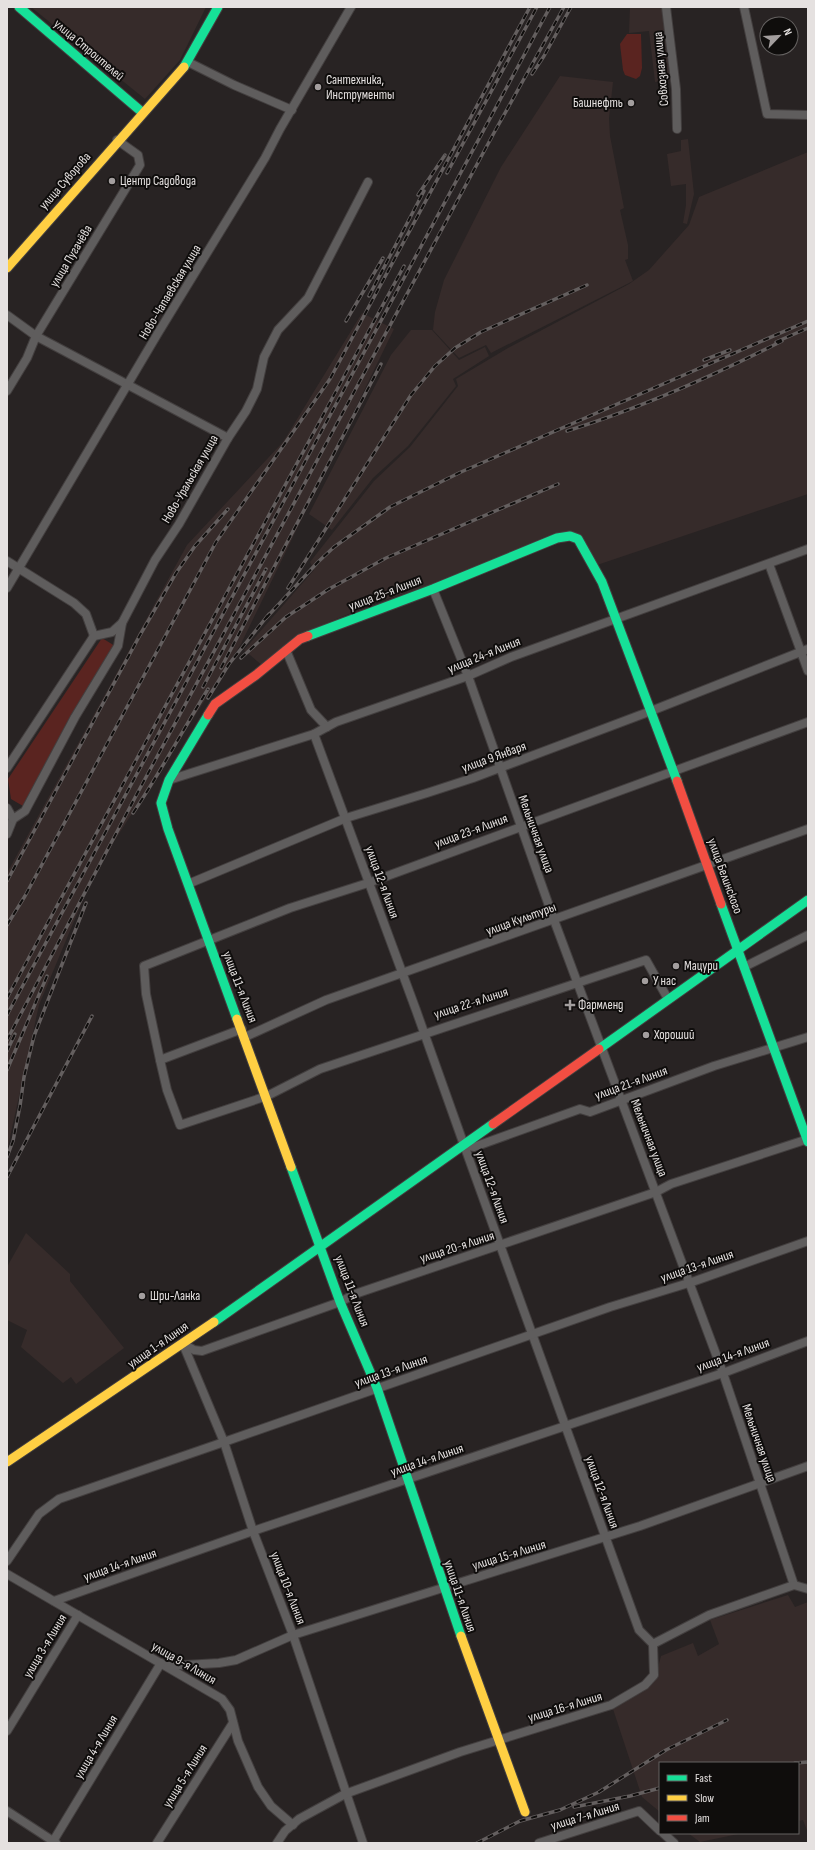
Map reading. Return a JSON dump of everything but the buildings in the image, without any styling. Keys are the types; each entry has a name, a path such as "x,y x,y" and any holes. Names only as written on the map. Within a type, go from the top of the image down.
{"street":[{"name":"улица Строителей","path":"19,7 143,113"},
{"name":"улица Суворова","path":"7,268 117,140 188,62 218,7"},
{"name":"Ново-Чапаевская улица","path":"7,588 128,384 265,158 351,7"},
{"name":"Совхозная улица","path":"666,7 676,89 677,129"},
{"path":"744,7 767,114 808,115"},
{"path":"188,62 234,85 292,110"},
{"name":"улица Пугачёва","path":"7,391 27,358 36,336 140,165 138,155 117,140"},
{"name":"Ново-Уральская улица","path":"94,636 112,632 122,623 155,560 179,524 228,438 246,411 257,389 264,357 278,330 308,298 368,182"},
{"path":"7,314 36,336 228,438"},
{"name":"улица 25-я Линия","path":"169,780 215,704 256,675 300,639 433,589 557,538 570,536 578,539 581,543 602,582 617,619"},
{"name":"улица 24-я Линия","path":"169,780 314,734 336,722 468,676 510,657 808,549"},
{"path":"7,561 74,604 86,614 94,636 7,768"},
{"path":"768,564 805,650 808,671"},
{"name":"Мельничная улица","path":"433,589 468,676 554,920 656,1192 688,1283 723,1373 794,1585"},
{"name":"улица Белинского","path":"617,619 737,950 808,1140"},
{"path":"7,834 13,819 26,811 76,717 118,646 122,623"},
{"path":"286,650 312,710 327,727"},
{"name":"улица 9 Января","path":"188,884 346,818 427,794 651,711 805,650"},
{"name":"улица 23-я Линия","path":"160,1060 146,994 144,966 290,908 368,883 673,770 808,722"},
{"name":"улица 12-я Линия","path":"314,734 346,818 368,883 424,1033 640,1630 653,1644"},
{"name":"улица 11-я Линия","path":"169,780 161,803 168,829 267,1096 340,1302 377,1388 443,1587 525,1812"},
{"path":"7,807 13,819"},
{"name":"улица Культуры","path":"160,1060 243,1033 326,1000 808,829"},
{"path":"321,1246 808,900"},
{"path":"744,967 808,935"},
{"name":"улица 22-я Линия","path":"160,1060 167,1090 180,1125 267,1096 320,1069 646,960 668,999"},
{"name":"улица 21-я Линия","path":"464,1145 474,1147 580,1109 590,1112 714,1066 808,1038"},
{"name":"улица 20-я Линия","path":"183,1344 194,1350 202,1351 340,1302 354,1294 501,1246 656,1192 671,1184 808,1140"},
{"name":"улица 13-я Линия","path":"7,1561 39,1514 59,1498 610,1307 688,1283 808,1241"},
{"name":"улица 1-я Линия","path":"7,1462 183,1344 321,1246"},
{"name":"улица 14-я Линия","path":"54,1601 253,1531 723,1373 808,1341"},
{"name":"улица 10-я Линия","path":"183,1344 224,1442 253,1531 293,1635 345,1794 363,1843"},
{"name":"улица 15-я Линия","path":"164,1665 220,1663 236,1660 293,1635 640,1526 808,1466"},
{"name":"улица 9-я Линия","path":"7,1574 222,1699 230,1710 248,1766 258,1787 271,1806 293,1825"},
{"path":"653,1644 710,1615 794,1585 808,1589"},
{"name":"улица 3-я Линия","path":"7,1731 78,1615"},
{"name":"улица 16-я Линия","path":"277,1843 285,1832 299,1819 345,1794 498,1740 611,1705 645,1686 654,1675 653,1644"},
{"name":"улица 4-я Линия","path":"54,1842 164,1665"},
{"name":"улица 5-я Линия","path":"157,1843 233,1723"},
{"path":"7,1811 54,1842"},
{"name":"улица 7-я Линия","path":"539,1843 639,1812 659,1830"},
{"path":"664,1834 674,1843"}],"shaded area":[{"path":"31,7 206,7 180,60 145,99"},
{"path":"630,7 664,7 672,80 655,82 649,31 629,33"},
{"path":"627,34 641,34 642,68 640,76 636,79 625,75 623,70 620,44"},
{"path":"560,76 613,82 609,118 610,136 624,208 620,210 628,245 628,259 625,260 633,281 491,353 486,345 459,358 433,330 435,312 444,280 501,167"},
{"path":"688,139 694,194 687,224 683,223 686,205 686,184 671,186 667,154 681,151 681,140"},
{"path":"808,152 808,494 597,565 582,536 378,602 295,636 263,666 244,650 314,570 310,562 374,481 410,447 458,386 456,379 508,348 629,284 649,270 689,225 699,197"},
{"path":"362,313 394,329 241,644 95,871 39,1005 7,1151 7,873 187,545 283,442"},
{"path":"411,330 432,330 459,360 485,347 489,356 453,379 456,386 408,446 373,478 332,530 309,514 391,355"},
{"path":"102,638 115,646 63,732 23,806 11,799 8,779"},
{"path":"26,1233 70,1274 70,1281 124,1348 76,1384 71,1377 63,1383 21,1347 27,1330 7,1320 7,1267"},
{"path":"788,1595 795,1607 808,1602 808,1833 803,1820 799,1821 799,1762 659,1762 659,1811 642,1797 613,1709 643,1690 655,1679 661,1656 693,1643 698,1656 719,1644 710,1620"},
{"path":"689,1834 738,1834 700,1842"}],"railway":[{"path":"7,925 25,896 216,542 330,379 530,7"},
{"path":"447,173 537,7"},
{"path":"7,1015 550,7"},
{"path":"7,1040 138,792 495,131 564,7"},
{"path":"532,74 544,56 571,7"},
{"path":"418,195 445,155"},
{"path":"369,296 424,191"},
{"path":"346,321 383,258"},
{"path":"7,998 404,266"},
{"path":"288,588 411,395 435,366 455,348 481,332 587,285"},
{"path":"266,618 334,547 390,507 461,472 808,321"},
{"path":"776,342 808,328"},
{"path":"567,431 649,402 730,367 782,341"},
{"path":"704,360 730,350"},
{"path":"221,668 381,364"},
{"path":"241,658 286,617 329,589 386,558 558,484"},
{"path":"7,881 140,635 176,573 195,546 228,509"},
{"path":"203,687 266,569"},
{"path":"208,698 229,664 269,614"},
{"path":"133,813 208,689"},
{"path":"7,1157 13,1141 24,1077 34,1036 86,903"},
{"path":"7,1070 47,976"},
{"path":"7,1177 92,1016"},
{"path":"7,1051 15,1034"},
{"path":"477,1843 520,1821 560,1810 599,1792 666,1750 727,1720"},
{"path":"799,1763 808,1762"},
{"path":"574,1807 630,1796 659,1788"}],"traffic: fast":[{"path":"19,7 143,113"},
{"path":"184,67 218,7"},
{"path":"308,636 433,589 557,538 570,536 578,539 602,582 677,781"},
{"path":"208,715 169,780 161,803 168,829 237,1019"},
{"path":"599,1049 808,900"},
{"path":"721,904 808,1142"},
{"path":"214,1322 493,1124"},
{"path":"291,1167 340,1302 377,1388 461,1636"}],"traffic: slow":[{"path":"7,268 184,67"},
{"path":"237,1019 291,1167"},
{"path":"7,1462 214,1322"},
{"path":"461,1636 525,1812"}],"traffic: jam":[{"path":"208,715 215,704 256,675 300,639 308,636"},
{"path":"677,781 721,904"},
{"path":"493,1124 599,1049"}],"place":[{"name":"Сантехника, Инструменты","path":"318,87"},
{"name":"Башнефть","path":"631,103"},
{"name":"Центр Садовода","path":"112,181"},
{"name":"Мацури","path":"676,966"},
{"name":"У нас","path":"645,981"},
{"name":"Фармленд","path":"570,1005"},
{"name":"Хороший","path":"646,1035"},
{"name":"Шри-Ланка","path":"142,1296"}]}
